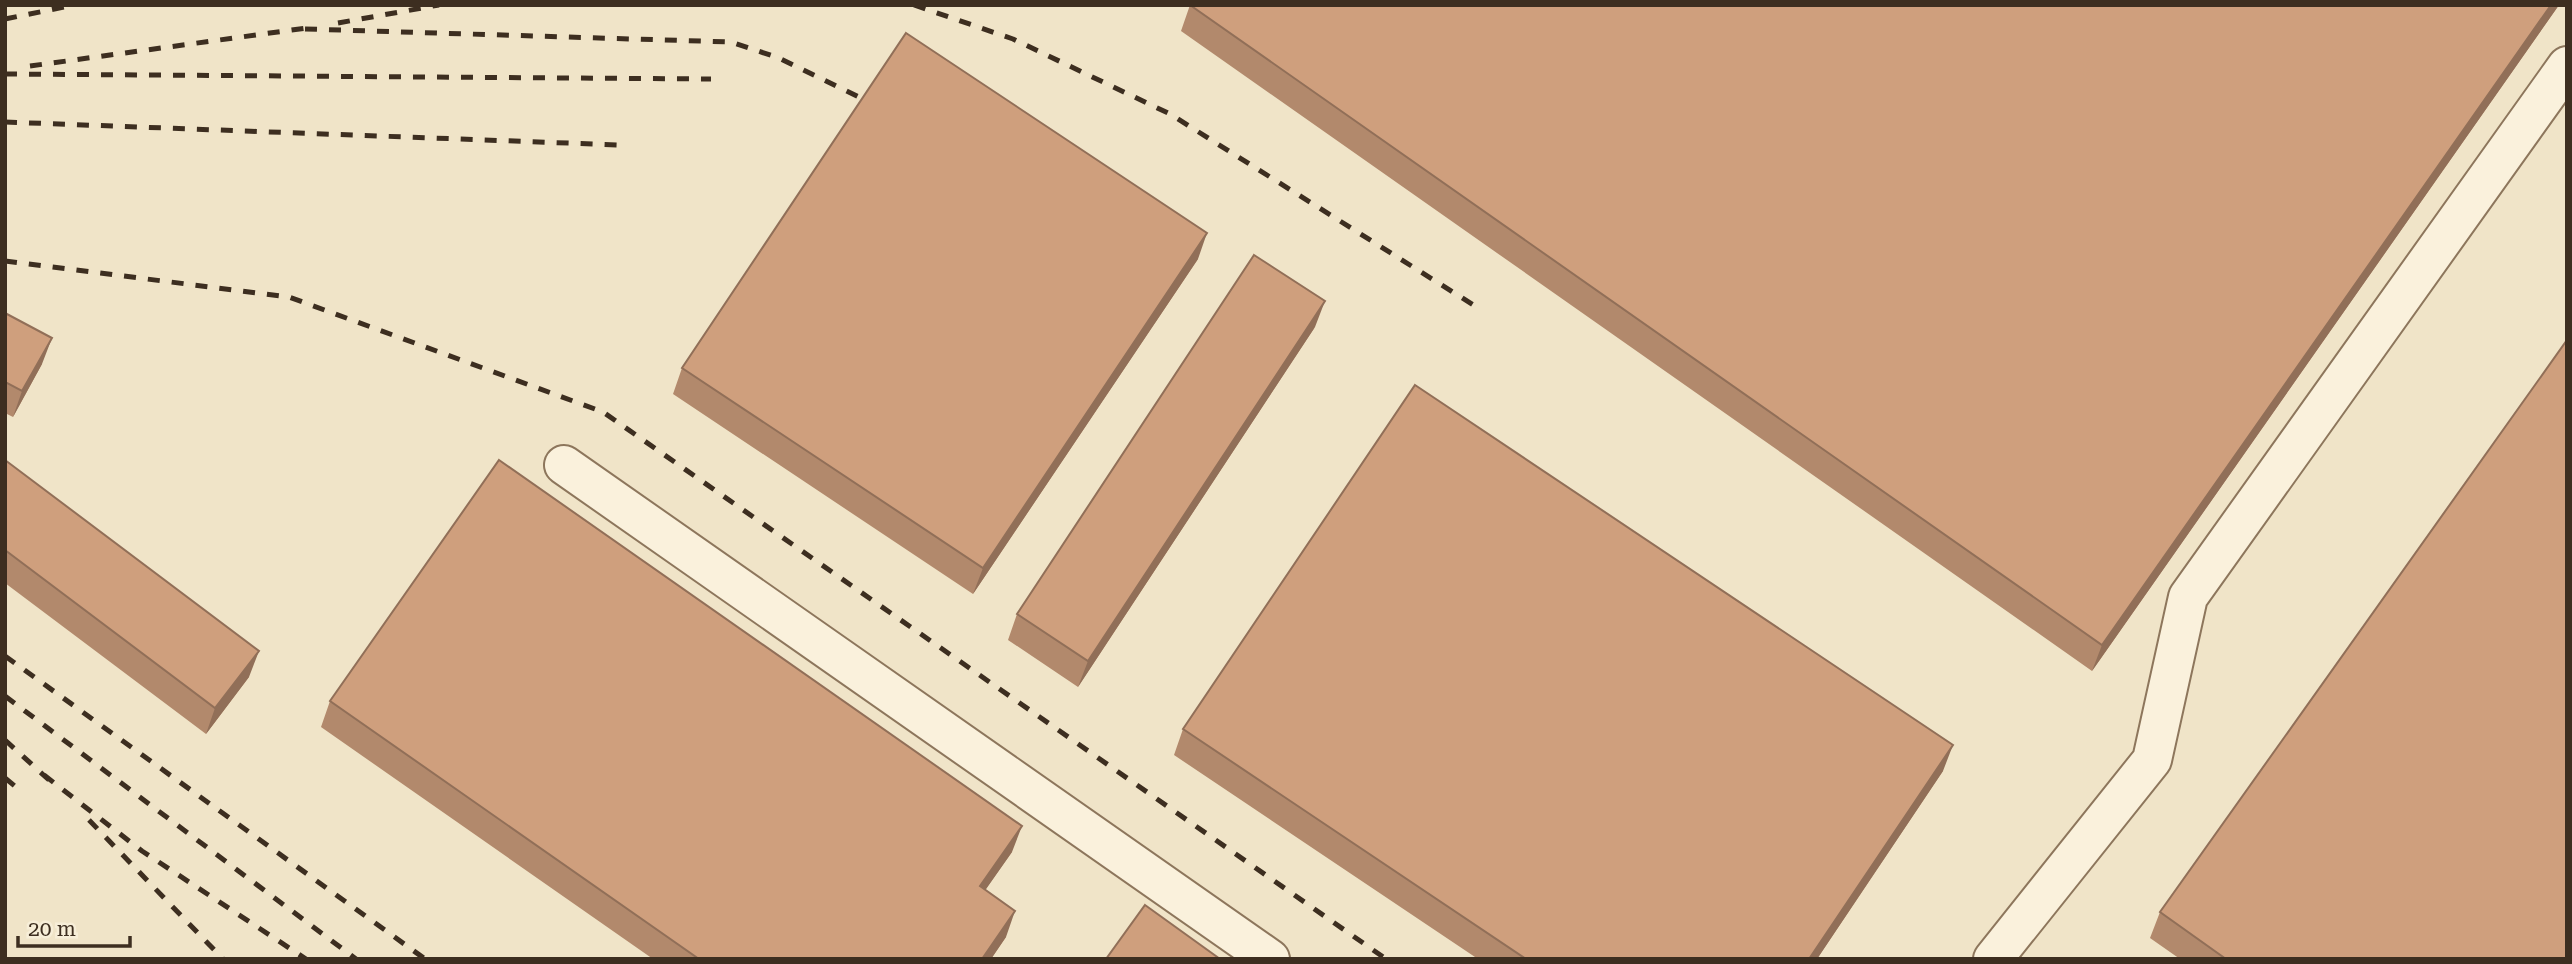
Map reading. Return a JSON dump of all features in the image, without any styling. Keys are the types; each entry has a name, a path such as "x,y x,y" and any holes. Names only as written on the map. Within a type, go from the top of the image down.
{"lane":[{"path":"1993,959 2152,760 2188,597 2567,66"},
{"path":"564,465 1269,959"}],"building":[{"path":"1190,5 2551,5 2102,645"},
{"path":"906,33 1207,233 983,568 682,368"},
{"path":"1254,255 1325,301 1088,661 1017,614"},
{"path":"5,313 52,338 22,391 5,382"},
{"path":"2567,340 2567,959 2226,959 2160,912"},
{"path":"1415,385 1953,745 1809,959 1526,959 1183,729"},
{"path":"5,460 259,651 215,708 5,550"},
{"path":"499,460 1022,826 980,886 1015,911 982,959 699,959 330,701"},
{"path":"1145,905 1220,959 1106,959"}],"railway":[{"path":"5,19 74,5"},
{"path":"338,23 439,5"},
{"path":"914,5 1013,39 1170,114 1475,306"},
{"path":"30,66 314,27"},
{"path":"305,29 731,42 779,58 859,97"},
{"path":"5,74 711,79"},
{"path":"5,122 619,145"},
{"path":"5,261 289,297 603,412 1386,959"},
{"path":"5,656 425,959"},
{"path":"5,696 356,959"},
{"path":"5,740 49,780"},
{"path":"44,775 142,851 306,959"},
{"path":"5,778 21,791"},
{"path":"89,820 223,959"}]}
